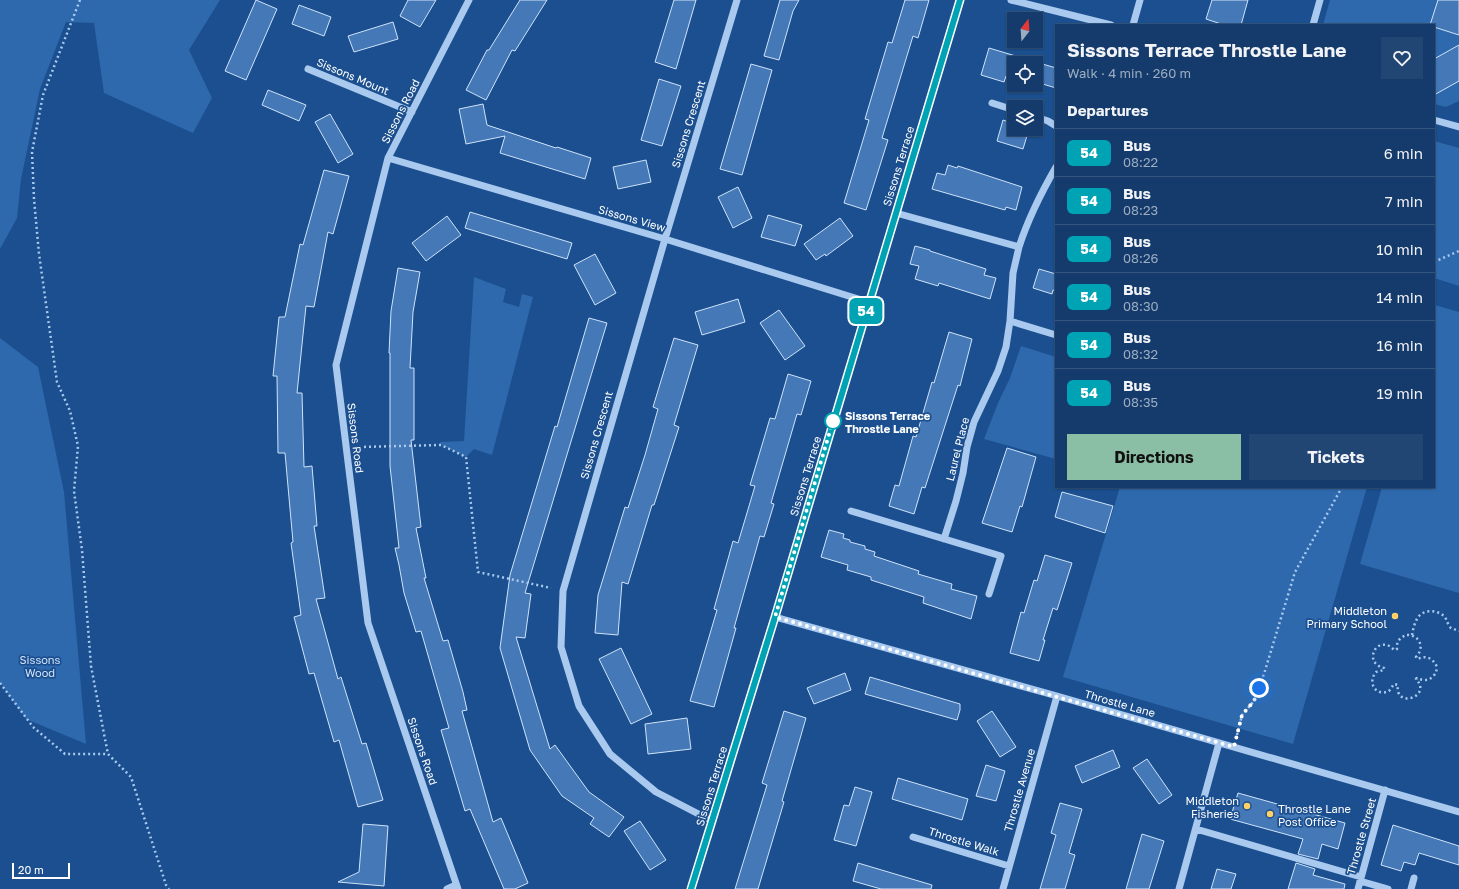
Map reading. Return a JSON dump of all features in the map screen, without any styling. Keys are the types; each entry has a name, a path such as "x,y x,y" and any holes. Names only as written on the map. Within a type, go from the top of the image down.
{"street":[{"name":"Sissons Road","path":"457,887 368,623 336,364 388,158 469,0"},
{"name":"Sissons Crescent","path":"712,821 656,792 610,754 579,706 561,647 563,590 665,239 737,0"},
{"name":"Sissons Terrace","path":"691,889 775,617 868,302 960,0"},
{"path":"1011,0 1107,24"},
{"path":"1133,24 1140,0"},
{"path":"1313,24 1320,0"},
{"name":"Sissons Mount","path":"308,69 412,112"},
{"path":"992,103 1007,108"},
{"path":"1043,119 1055,125"},
{"path":"1435,120 1459,127"},
{"name":"Sissons View","path":"388,158 665,239 868,302"},
{"name":"Laurel Place","path":"944,539 956,501 963,473 967,447 974,422 998,371 1006,347 1014,273 1019,247 1040,195 1055,169"},
{"path":"896,213 1019,247"},
{"path":"1010,321 1055,335"},
{"path":"851,511 1001,556 989,594"},
{"name":"Throstle Lane","path":"775,617 1219,742 1459,812"},
{"name":"Throstle Avenue","path":"1003,889 1057,696"},
{"path":"1178,889 1196,829 1219,742"},
{"name":"Throstle Street","path":"1358,889 1385,790"},
{"path":"1196,829 1388,889"},
{"name":"Throstle Walk","path":"913,836 1009,866"},
{"path":"1411,889 1414,878"},
{"path":"448,889 457,887"}],"path":[{"path":"80,0 43,95 32,152 34,199 39,254 57,382 70,411 78,446 74,491 82,550 91,666 108,754 131,777 166,885 169,889"},
{"path":"1435,262 1459,251"},
{"path":"346,448 441,445 466,457 478,572 563,590"},
{"path":"1234,747 1242,715 1254,701 1264,674 1295,572 1341,488"},
{"path":"1412,635 1417,619 1425,612 1430,611 1441,614 1451,628 1459,630"},
{"path":"1407,635 1412,635 1418,638 1421,646 1420,654 1416,657 1418,659 1425,657 1433,660 1437,667 1435,674 1432,678 1425,680 1416,679 1420,686 1419,693 1417,696 1410,699 1403,698 1400,695 1397,688 1398,684 1394,684 1392,688 1386,692 1378,692 1373,686 1372,679 1376,672 1384,670 1384,668 1380,667 1374,662 1372,654 1374,650 1376,647 1384,644 1388,645 1394,650 1397,649 1400,638 1407,635"},
{"path":"0,683 33,727 65,754 108,754"}],"green space":[{"path":"0,0 220,0 189,50 212,98 193,133 104,93 94,23 66,22 40,89 21,179 17,218 0,249"},
{"path":"1330,0 1459,0 1459,101 1446,107 1435,104 1435,24 1323,24"},
{"path":"1435,141 1459,148 1459,286 1435,278"},
{"path":"474,277 506,289 503,302 519,307 522,294 533,297 492,455 474,449 466,457 441,445 440,442 464,441"},
{"path":"1435,305 1459,312 1459,593 1360,564 1382,488 1435,488"},
{"name":"Sissons Wood","path":"0,338 38,367 64,492 86,744 26,719 0,683"},
{"path":"1021,346 1055,357 1055,459 984,439 998,403 1010,378"},
{"path":"1120,488 1367,488 1293,744 1063,677"}],"building":[{"path":"256,0 277,9 246,80 225,71"},
{"path":"408,0 436,0 420,27 400,16"},
{"path":"520,0 547,0 515,51 512,50 486,100 466,90 487,50 489,50"},
{"path":"674,0 696,0 676,69 655,62"},
{"path":"780,0 799,0 793,11 779,60 764,56"},
{"path":"905,0 929,0 918,38 913,36 882,138 888,140 866,210 844,203 869,120 865,119 888,42 892,43"},
{"path":"1212,0 1248,0 1241,24 1221,24 1206,19"},
{"path":"1438,0 1459,0 1459,35 1435,27 1435,24 1430,24"},
{"path":"299,5 331,17 324,36 292,24"},
{"path":"393,22 398,39 354,52 348,36"},
{"path":"1459,45 1459,81 1435,94 1435,58"},
{"path":"989,48 1016,56 1007,56 1007,76 1004,82 981,75"},
{"path":"751,64 772,70 742,175 720,169"},
{"path":"1043,64 1055,68 1055,88 1043,84"},
{"path":"659,79 681,86 662,146 641,140"},
{"path":"268,90 306,105 299,121 262,105"},
{"path":"483,104 487,125 591,158 585,179 500,153 505,136 466,144 459,109"},
{"path":"330,114 353,154 338,163 315,122"},
{"path":"1003,120 1007,121 1007,136 1027,136 1023,149 997,141"},
{"path":"646,160 651,182 618,189 613,167"},
{"path":"948,165 957,168 958,166 1022,187 1016,210 1006,207 1005,210 932,189 937,173 945,175"},
{"path":"324,170 349,176 333,234 328,232 314,307 306,306 297,393 302,393 304,467 312,466 317,526 314,526 325,598 316,599 338,679 341,677 362,744 366,743 383,800 358,807 339,740 334,742 314,673 309,674 294,617 301,615 291,543 293,542 285,453 278,453 277,376 273,376 279,317 285,317 300,244 303,245"},
{"path":"738,187 752,218 733,228 718,197"},
{"path":"470,212 572,243 567,259 465,228"},
{"path":"768,215 802,225 795,246 761,237"},
{"path":"447,216 461,235 426,261 412,243"},
{"path":"840,218 853,236 826,256 825,254 816,260 804,244"},
{"path":"915,246 986,269 984,275 996,278 990,299 939,283 938,286 915,279 919,266 910,264"},
{"path":"595,254 616,293 595,305 574,265"},
{"path":"398,268 420,272 413,312 410,368 414,368 414,440 411,440 421,527 416,528 426,578 424,578 443,641 448,640 463,692 467,710 462,711 493,822 501,818 528,883 515,889 504,889 470,809 465,811 441,730 449,728 421,631 416,632 404,593 395,548 399,548 390,466 389,353 391,311"},
{"path":"1039,269 1055,274 1055,291 1053,290 1052,294 1033,288"},
{"path":"738,299 745,322 702,335 695,312"},
{"path":"779,310 805,346 785,360 760,323"},
{"path":"589,318 607,323 525,593 531,594 525,638 516,637 550,749 555,745 589,792 624,817 609,837 590,824 594,818 562,796 530,750 500,648 510,575 555,426 557,427"},
{"path":"949,332 972,339 960,386 958,385 925,488 922,487 914,514 889,506 895,485 899,486 913,436 916,437 932,382 934,383"},
{"path":"674,338 698,345 674,425 679,427 654,505 652,505 628,584 622,582 618,635 595,633 598,595 625,507 628,508 645,455 658,409 653,407"},
{"path":"788,374 811,381 801,415 797,414 771,503 774,504 764,537 760,536 734,628 736,628 714,707 690,701 717,610 714,609 733,541 738,543 755,486 750,485 770,418 775,419"},
{"path":"1007,448 1036,457 1022,507 1020,506 1012,532 982,523"},
{"path":"1062,492 1113,506 1105,533 1055,517"},
{"path":"829,530 844,534 843,538 850,540 850,542 865,546 865,549 875,552 874,556 919,571 918,574 952,584 951,589 977,596 971,619 923,603 924,597 871,580 871,577 847,570 848,565 821,557"},
{"path":"1045,555 1072,563 1057,610 1053,608 1043,640 1045,640 1039,661 1010,653 1021,612 1024,613 1034,580 1037,581"},
{"path":"621,648 652,714 631,724 599,659"},
{"path":"845,673 851,690 814,704 807,688"},
{"path":"870,677 960,704 957,720 865,694"},
{"path":"784,711 806,718 782,801 784,802 758,889 735,889 767,785 762,783"},
{"path":"992,711 1016,747 1000,757 977,721"},
{"path":"687,718 691,749 648,754 645,724"},
{"path":"1113,750 1120,767 1082,783 1075,766"},
{"path":"1147,759 1172,795 1159,804 1133,768"},
{"path":"986,765 1005,771 996,801 976,796"},
{"path":"898,778 968,799 962,820 892,799"},
{"path":"855,787 872,792 856,846 834,840 844,805 849,806"},
{"path":"1238,793 1345,823 1338,849 1322,844 1318,859 1298,854 1303,839 1230,819"},
{"path":"1060,803 1082,809 1069,853 1075,855 1065,889 1040,889 1056,835 1051,833"},
{"path":"640,821 666,860 650,870 624,831"},
{"path":"363,824 388,826 384,886 338,882 359,872"},
{"path":"1393,825 1459,846 1459,865 1419,853 1415,865 1404,862 1401,871 1381,865"},
{"path":"1142,834 1164,841 1149,889 1126,889"},
{"path":"858,863 932,885 931,889 881,889 853,881"},
{"path":"1296,863 1315,869 1313,875 1345,884 1344,889 1288,889"},
{"path":"1217,869 1236,874 1231,889 1211,889"}],"bus line":[{"name":"54","path":"691,889 775,617 868,302 960,0"}],"place":[{"name":"Sissons Terrace Throstle Lane","path":"833,421"},
{"name":"Middleton Primary School","path":"1395,616"},
{"name":"Middleton Fisheries","path":"1247,806"},
{"name":"Throstle Lane Post Office","path":"1270,814"}],"route":[{"path":"833,421 775,617 1234,747 1242,715 1254,701 1259,688"}]}
